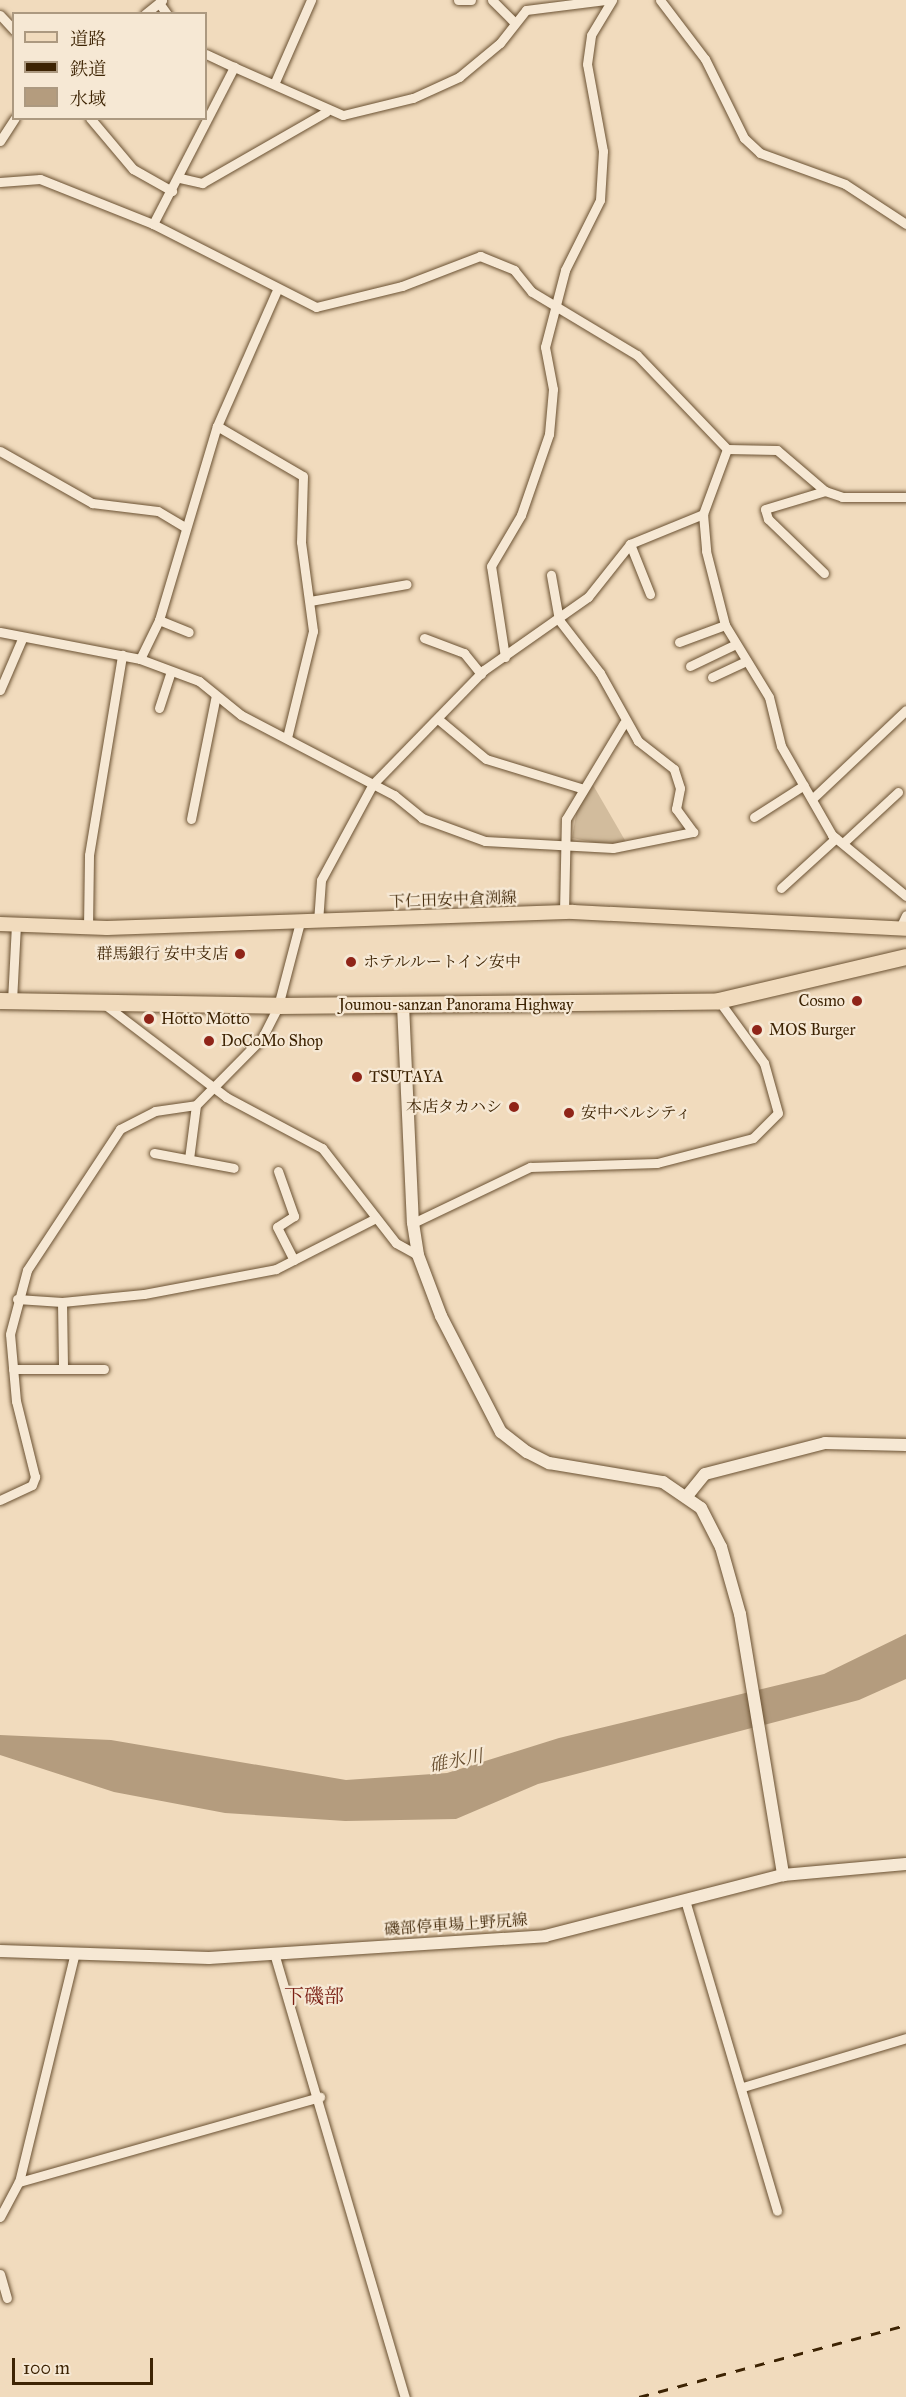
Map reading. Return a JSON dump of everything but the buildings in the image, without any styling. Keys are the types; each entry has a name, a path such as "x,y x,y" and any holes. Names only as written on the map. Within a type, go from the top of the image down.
{"highway":[{"name":"Joumou-sanzan Panorama Highway","path":"6,1001 278,1006 719,1001 906,957"}],"main road":[{"name":"下仁田安中倉渕線","path":"0,924 88,928 564,912 903,928"}],"street":[{"path":"275,82 311,0"},
{"path":"458,0 471,0"},
{"path":"492,0 513,21"},
{"path":"207,54 275,82 326,112 343,115 436,90 500,43 513,21 526,10 545,3 605,0"},
{"path":"505,657 491,566 521,514 549,434 552,389 545,347 565,270 600,200 603,151 587,64 591,35 612,0"},
{"path":"660,0 705,59 744,138 760,153 845,184 906,224"},
{"path":"148,12 161,2"},
{"path":"0,15 12,28"},
{"path":"153,224 180,178 234,67"},
{"path":"180,178 202,183 326,112"},
{"path":"0,141 14,120"},
{"path":"92,120 133,169 172,191"},
{"path":"0,182 40,179 153,224 277,290 316,307 402,286 480,256 514,270 532,292 637,355 727,449 777,450 825,491"},
{"path":"140,659 159,621 185,527 217,426 277,290"},
{"path":"217,426 303,476 301,542 313,631 287,738"},
{"path":"727,449 703,514 706,551 725,625 769,697 781,746 839,841 906,896"},
{"path":"0,452 92,503 158,511 185,527"},
{"path":"824,573 768,519 765,509 825,491 862,498 906,497"},
{"path":"318,922 321,880 373,784 481,674 588,597 630,544 703,514"},
{"path":"630,544 650,594"},
{"path":"0,632 22,639 140,659 199,681 241,715 373,784 422,819 485,841 563,842 612,848 693,832 676,809 679,777 674,769 638,741 624,723 600,673 558,620 552,575"},
{"path":"310,601 407,584"},
{"path":"159,621 189,632"},
{"path":"679,642 725,625"},
{"path":"0,690 22,639"},
{"path":"424,639 464,653 481,674"},
{"path":"690,666 736,644"},
{"path":"88,928 90,855 122,656"},
{"path":"712,677 746,661"},
{"path":"159,708 171,670"},
{"path":"191,819 216,695"},
{"path":"812,799 906,711"},
{"path":"438,719 486,759 581,788"},
{"path":"564,912 563,842 566,819 581,788 624,723"},
{"path":"753,818 804,785"},
{"path":"781,888 898,792"},
{"path":"903,928 906,915"},
{"path":"189,1158 196,1105 262,1038 278,1006 300,922"},
{"path":"6,1001 16,924"},
{"path":"101,1001 213,1087 322,1148 396,1243 418,1255"},
{"path":"413,1222 530,1167 657,1163 753,1138 778,1113 764,1063 719,1001"},
{"path":"403,1005 413,1222 418,1255 441,1316 501,1432 549,1463 639,1475 687,1496 701,1508 721,1547 751,1668 783,1875"},
{"path":"0,1500 32,1485 36,1477 13,1369 9,1335 17,1299 40,1244 120,1129 155,1111 196,1105"},
{"path":"154,1153 234,1168"},
{"path":"278,1171 294,1216 278,1227 294,1260"},
{"path":"17,1299 62,1302 144,1294 276,1269 376,1218"},
{"path":"62,1302 63,1369"},
{"path":"13,1369 104,1369"},
{"path":"687,1496 705,1474 825,1443 906,1445"},
{"name":"磯部停車場上野尻線","path":"0,1951 209,1958 545,1936 783,1875 906,1864"},
{"path":"685,1900 743,2087 777,2211"},
{"path":"0,2217 19,2182 75,1953"},
{"path":"274,1953 320,2097 405,2397"},
{"path":"743,2087 906,2038"},
{"path":"19,2182 320,2097"},
{"path":"0,2274 7,2298"}],"shaded area":[{"path":"593,785 626,842 612,846 572,838 577,809"}],"water":[{"path":"906,1634 906,1679 859,1700 538,1784 456,1819 345,1821 225,1813 114,1792 0,1755 0,1735 111,1740 346,1780 447,1773 559,1738 824,1674"}],"railway":[{"path":"639,2397 906,2325"}],"place":[{"name":"群馬銀行 安中支店","path":"240,954"},
{"name":"ホテルルートイン安中","path":"351,962"},
{"name":"Cosmo","path":"857,1001"},
{"name":"Hotto Motto","path":"149,1019"},
{"name":"MOS Burger","path":"757,1030"},
{"name":"DoCoMo Shop","path":"209,1041"},
{"name":"TSUTAYA","path":"357,1077"},
{"name":"本店タカハシ","path":"514,1107"},
{"name":"安中ベルシティ","path":"569,1113"}],"district":[{"name":"下磯部","path":"314,1996"}],"water label":[{"name":"碓氷川","path":"456,1761"}]}
